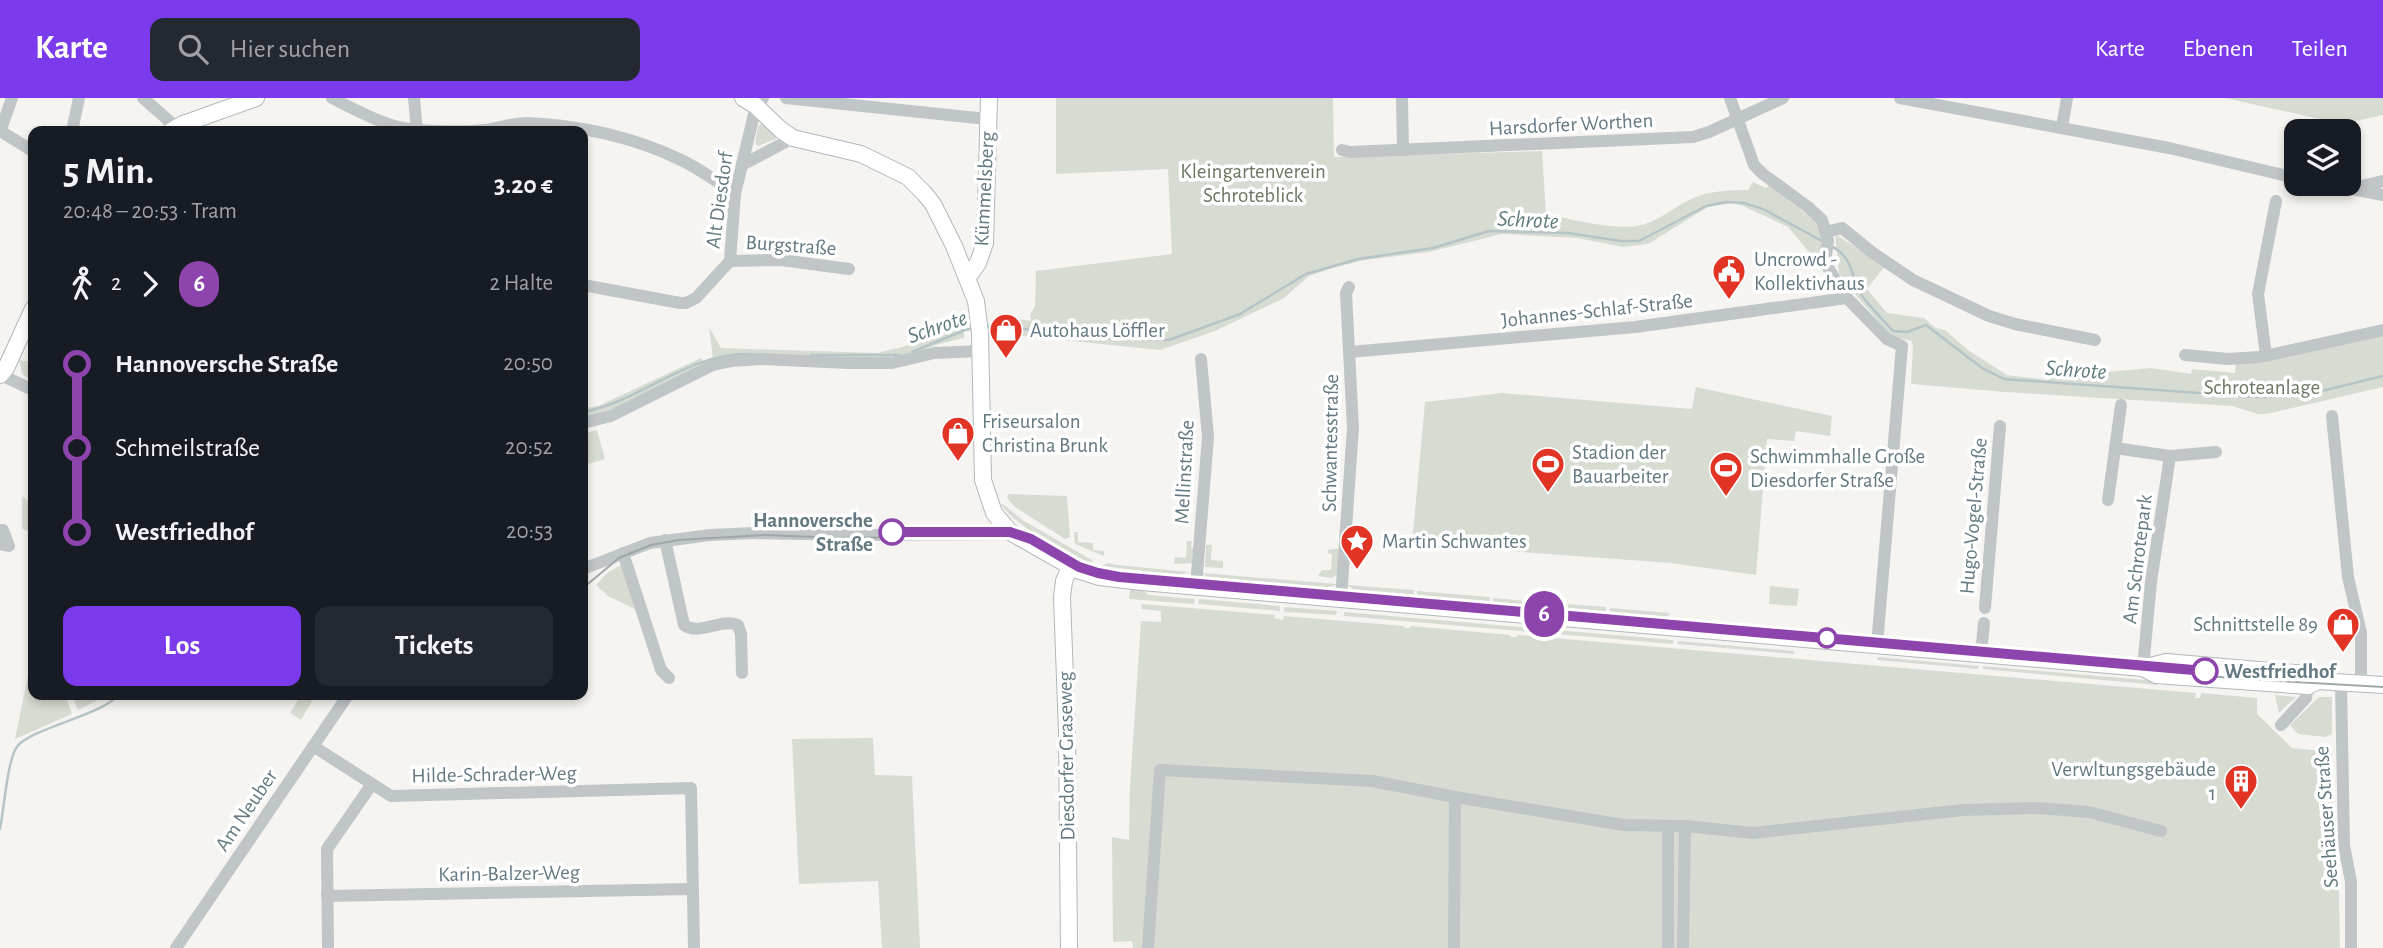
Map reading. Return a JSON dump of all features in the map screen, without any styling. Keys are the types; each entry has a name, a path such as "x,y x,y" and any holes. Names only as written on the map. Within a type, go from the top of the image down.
{"main road":[{"path":"182,126 256,98"},
{"name":"Kümmelsberg","path":"968,277 978,263 985,243 989,98"},
{"path":"754,101 781,130 793,138 855,152 900,173 913,181 933,204 975,297 980,326 984,486 994,513 1001,524 1015,534 1070,566 1099,577 2143,668 2156,675 2383,685"},
{"path":"0,376 28,318"},
{"name":"Diesdorfer Graseweg","path":"1069,948 1067,733 1062,597 1070,566"}],"street":[{"path":"12,98 0,131 28,148"},
{"path":"73,126 79,98"},
{"path":"144,98 171,126"},
{"path":"332,98 393,126"},
{"path":"414,98 417,126"},
{"path":"786,98 987,119"},
{"path":"1402,98 1403,150"},
{"path":"1730,98 1749,156 1756,168 1822,220 1827,236 1825,259 1847,298 1887,339 1902,346 1877,645"},
{"name":"Harsdorfer Worthen","path":"1342,150 1403,150 1688,137 1703,134 1783,98"},
{"path":"1900,98 2215,157 2279,188"},
{"path":"2062,127 2067,98"},
{"name":"Alt Diesdorf","path":"588,286 686,303 696,298 730,261 735,194 754,101"},
{"path":"506,126 521,123 547,126"},
{"path":"588,131 676,158 735,194"},
{"path":"742,165 793,138"},
{"path":"2361,186 2383,181"},
{"path":"2266,356 2259,294 2279,188 2284,185"},
{"path":"2361,190 2383,195"},
{"path":"1827,236 1842,228 1872,253 1913,280 1989,316 2014,324 2095,340"},
{"name":"Burgstraße","path":"730,261 781,260 849,269"},
{"name":"Schwantesstraße","path":"1342,599 1353,456 1346,293 1349,287"},
{"name":"Johannes-Schlaf-Straße","path":"1350,352 1635,327 1847,298"},
{"path":"2185,355 2228,359 2266,356 2383,330"},
{"path":"588,422 611,416 713,365 732,361 761,359 892,363 934,353 981,351"},
{"name":"Mellinstraße","path":"1196,586 1208,437 1201,359"},
{"path":"0,376 28,388"},
{"name":"Am Schrotepark","path":"2108,500 2121,405"},
{"path":"2332,416 2347,577 2361,633 2361,684"},
{"name":"Hugo-Vogel-Straße","path":"1985,608 2000,426"},
{"path":"2115,448 2170,456 2216,452"},
{"name":"Am Schrotepark","path":"2143,668 2151,582 2170,456"},
{"path":"0,530 4,530 9,546 0,544"},
{"path":"588,567 664,540 755,533 858,536 1015,534"},
{"path":"664,540 684,625 693,630 722,623 738,625 741,634 742,673"},
{"path":"623,553 661,670 669,678"},
{"name":"Hugo-Vogel-Straße","path":"1981,654 1983,623"},
{"name":"Seehäuser Straße","path":"2341,683 2344,845 2350,880 2351,948"},
{"path":"2281,725 2306,698 2313,684"},
{"name":"Am Neuber","path":"176,948 345,700"},
{"name":"Hilde-Schrader-Weg","path":"313,746 391,796 691,788 692,889"},
{"path":"1148,948 1160,769 1372,781 1625,825 1685,826 1753,833 1963,810 2038,808 2089,813 2161,831"},
{"path":"328,948 327,849 372,785"},
{"path":"1454,948 1455,797"},
{"path":"1668,826 1668,948"},
{"path":"1683,948 1685,826"},
{"path":"692,889 694,948"},
{"name":"Karin-Balzer-Weg","path":"327,896 692,889"}],"green space":[{"name":"Kleingartenverein Schroteblick","path":"1056,98 1333,98 1334,157 1542,151 1546,214 1604,225 1637,226 1656,219 1700,195 1748,190 1753,182 1766,188 1769,185 1815,221 1822,247 1819,264 1788,227 1731,203 1708,207 1648,244 1623,247 1577,238 1502,234 1429,252 1365,260 1329,269 1309,276 1284,298 1215,331 1160,350 1003,334 1003,317 1031,321 1030,315 1035,306 1036,271 1172,254 1168,169 1056,174"},
{"path":"2225,98 2383,98 2383,115 2361,120 2320,119"},
{"path":"763,122 776,139 758,146 755,143 758,126"},
{"name":"Schroteanlage","path":"1835,234 1885,266 1867,289 1887,313 1924,318 2007,375 2048,380 2052,377 2151,368 2191,374 2192,369 2235,373 2236,362 2383,334 2383,387 2258,414 2232,406 1911,384 1911,341 1891,336 1839,273"},
{"path":"955,322 964,322 964,338 912,354 879,358 713,359 709,327 721,348 877,353 952,331"},
{"path":"701,358 705,366 602,414 588,417 588,407 598,406"},
{"path":"19,360 28,361 28,378 22,374"},
{"name":"Stadion der Bauarbeiter","path":"1696,387 1832,416 1830,436 1796,431 1794,441 1767,439 1756,575 1671,563 1412,544 1425,402 1502,393 1692,409"},
{"path":"597,430 605,459 588,464 588,433"},
{"path":"1008,494 1067,496 1070,537 1065,539 1015,507 1007,498"},
{"path":"22,496 28,500 28,531 22,529"},
{"path":"1001,505 1024,521 1092,560 1092,564 1056,547 1019,523"},
{"path":"1074,532 1078,532 1078,542 1093,543 1093,550 1104,551 1104,556 1075,544"},
{"path":"1187,541 1192,541 1192,563 1174,564 1175,557 1186,558"},
{"path":"1206,545 1212,545 1211,560 1223,561 1223,568 1205,567"},
{"path":"1339,549 1337,575 1332,578 1318,576 1322,570 1331,570 1332,554 1328,553 1328,550"},
{"path":"1108,563 1190,572 1179,575 1101,566"},
{"path":"621,565 639,611 608,596 596,585 607,573"},
{"path":"1202,573 1338,584 1329,588 1208,578"},
{"path":"1347,585 1414,590 1414,595 1354,590"},
{"path":"1770,586 1799,589 1797,606 1769,604"},
{"path":"1130,590 1145,591 1148,595 1195,599 1194,604 1129,599"},
{"path":"1417,591 1490,597 1489,602 1417,596"},
{"path":"1493,598 1549,603 1549,607 1493,602"},
{"path":"1199,599 1280,606 1280,611 1198,604"},
{"path":"1553,603 1606,607 1606,612 1552,607"},
{"name":"Westfriedhof","path":"1142,604 1275,615 1275,618 1283,620 1284,616 1405,628 1411,626 1511,637 1517,635 2196,693 2195,698 2200,698 2201,693 2257,698 2257,714 2292,748 2332,752 2334,853 2339,890 2340,948 1133,948 1132,941 1113,942 1112,837 1129,840 1141,621 1161,622 1161,611 1141,609"},
{"path":"1284,607 1337,611 1336,615 1284,612"},
{"path":"1610,608 1670,613 1668,617 1610,612"},
{"path":"1344,612 1673,640 1673,644 1344,616"},
{"path":"1678,641 1794,651 1794,654 1677,644"},
{"path":"1878,657 1979,666 1978,669 1877,660"},
{"path":"1983,666 2157,681 2157,685 1983,669"},
{"path":"28,676 28,700 67,700 72,714 15,739"},
{"path":"2275,695 2296,697 2279,713"},
{"path":"2319,697 2332,697 2332,734 2325,737 2298,734 2290,725"},
{"path":"74,700 98,700 78,710"},
{"path":"298,700 312,701 301,720 290,713"},
{"path":"873,738 875,775 912,776 920,948 882,948 878,881 799,884 792,739"}],"waterway":[{"name":"Schrote","path":"984,327 1001,326 1093,338 1169,340 1240,314 1306,274 1358,259 1433,248 1489,231 1568,233 1639,241 1706,206 1727,202 1744,203 1763,209 1822,241"},
{"name":"Schrote","path":"1831,246 1844,256 1863,297 1893,331 1907,332 1926,325 1982,368 2004,379 2255,397 2301,396 2383,376"},
{"name":"Schrote","path":"912,352 974,328"},
{"name":"Schrote","path":"588,411 626,398 708,360 729,355 752,354"},
{"name":"Schrote","path":"811,355 899,355"},
{"name":"Schrote","path":"0,829 8,775 16,748 35,734 99,709 112,700"}],"tram line":[{"name":"6","path":"892,532 995,530 1021,534 1079,567 1119,577 2205,671"},
{"path":"588,584 619,558 651,545 679,540 766,535 837,538 1000,536 1023,542 1088,576 1126,583 2243,679 2383,687"}],"place":[{"name":"Uncrowd - Kollektivhaus","path":"1729,301"},
{"name":"Autohaus Löffler","path":"1006,360"},
{"name":"Friseursalon Christina Brunk","path":"958,463"},
{"name":"Stadion der Bauarbeiter","path":"1548,494"},
{"name":"Schwimmhalle Große Diesdorfer Straße","path":"1726,498"},
{"name":"Hannoversche Straße","path":"892,532"},
{"name":"Martin Schwantes","path":"1357,571"},
{"name":"Schnittstelle 89","path":"2343,654"},
{"name":"Westfriedhof","path":"2205,671"},
{"name":"Verwltungsgebäude 1","path":"2241,811"}]}
